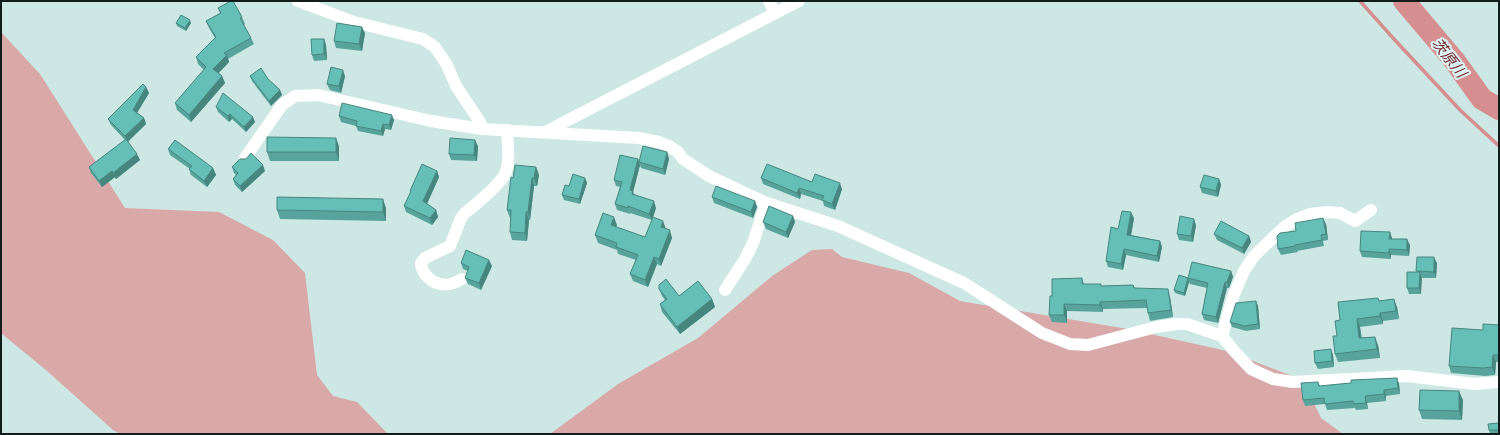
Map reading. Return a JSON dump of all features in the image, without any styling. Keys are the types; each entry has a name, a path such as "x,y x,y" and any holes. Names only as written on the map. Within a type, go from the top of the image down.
{"street":[{"path":"298,1 354,22 423,39 434,47 447,65 456,86 480,122 482,129"},
{"path":"769,1 775,13"},
{"path":"544,133 800,1"},
{"path":"245,158 282,105 295,96 318,95 431,121 482,129 639,138 659,142 669,146 678,152 683,159 709,176 766,203 838,226 964,283 1042,333 1070,344 1088,345 1143,330 1177,324 1187,324 1222,336 1234,352 1251,369 1273,379 1293,382 1407,376 1474,384 1499,382"},
{"path":"462,279 452,284 431,282 422,271 421,262 425,258 450,246 465,213 498,183 505,174 508,155 507,130"},
{"path":"725,290 745,259 753,243 766,203"},
{"path":"1222,336 1233,297 1244,271 1254,256 1284,228 1297,218 1310,214 1327,212 1340,213 1355,221 1371,210"}],"shaded area":[{"path":"1,32 40,74 125,208 219,212 273,240 305,273 317,375 333,396 357,402 388,434 120,434 113,430 47,371 1,333"},
{"path":"832,249 842,257 909,273 960,301 1128,329 1227,351 1303,380 1321,418 1343,434 550,434 618,384 698,338 772,276 812,250"}],"building":[{"path":"233,1 242,17 240,18 251,38 224,53 227,55 213,69 222,76 189,115 175,103 206,67 196,57 216,37 206,21 221,13 218,8"},
{"path":"181,15 190,20 185,28 176,23"},
{"path":"337,23 362,27 359,44 334,41"},
{"path":"311,39 324,39 324,54 312,55"},
{"path":"331,67 343,70 339,86 327,84"},
{"path":"261,68 268,79 280,90 269,101 250,76"},
{"path":"143,84 146,87 133,110 144,118 125,136 108,119"},
{"path":"223,93 253,117 244,127 230,114 228,116 216,107"},
{"path":"342,103 392,115 389,125 383,124 381,131 356,126 357,121 339,116"},
{"path":"267,137 336,138 336,152 267,152"},
{"path":"450,138 475,140 474,155 449,154"},
{"path":"126,139 137,154 113,173 112,171 99,181 89,167"},
{"path":"175,140 213,168 204,181 189,169 192,166 168,149"},
{"path":"643,146 667,152 663,169 639,162"},
{"path":"251,153 263,165 240,186 233,179 238,173 232,167 240,159 246,159"},
{"path":"620,155 638,159 630,190 633,191 632,194 654,201 649,214 628,206 628,208 615,204 622,182 614,180"},
{"path":"422,164 437,171 423,201 436,210 430,218 404,206"},
{"path":"767,164 812,182 815,174 840,183 832,204 822,200 824,196 799,188 797,193 761,178"},
{"path":"515,165 536,167 534,178 532,178 528,212 526,212 525,233 510,232 511,210 507,210 511,177 513,178"},
{"path":"573,174 585,178 579,199 562,195 565,185 569,186"},
{"path":"1204,175 1219,179 1216,191 1200,187"},
{"path":"716,186 755,201 751,212 712,197"},
{"path":"277,197 383,199 383,212 277,210"},
{"path":"769,206 793,216 786,232 763,222"},
{"path":"1122,211 1131,212 1127,235 1160,241 1157,256 1124,249 1121,264 1106,261 1111,227 1118,229"},
{"path":"603,213 614,217 611,225 645,237 653,217 663,221 661,227 670,230 659,259 654,257 645,280 630,274 638,255 616,247 617,243 595,235"},
{"path":"1180,216 1194,219 1191,236 1177,234"},
{"path":"1323,218 1326,234 1321,235 1322,240 1278,249 1277,236 1280,233 1296,231 1295,223"},
{"path":"1221,221 1249,236 1242,248 1214,234"},
{"path":"1361,231 1390,232 1389,239 1407,239 1407,250 1389,249 1389,253 1360,251"},
{"path":"466,250 489,260 479,283 465,278 469,267 461,263"},
{"path":"1417,257 1434,257 1434,272 1416,271"},
{"path":"1192,262 1231,271 1227,282 1225,282 1216,317 1202,314 1208,283 1188,278"},
{"path":"1407,272 1420,272 1419,288 1407,288"},
{"path":"1179,275 1188,278 1184,293 1174,290"},
{"path":"1082,278 1082,284 1101,284 1101,286 1133,285 1134,288 1168,289 1171,310 1148,313 1146,300 1100,302 1100,305 1064,304 1064,315 1049,315 1050,296 1052,296 1052,279"},
{"path":"666,279 679,296 698,281 712,299 677,327 660,304 667,299 659,289 659,285"},
{"path":"1378,298 1379,301 1394,299 1396,311 1380,313 1380,316 1357,319 1359,338 1375,337 1377,349 1335,354 1333,336 1337,336 1335,321 1340,320 1338,302"},
{"path":"1256,301 1258,324 1244,326 1230,322 1236,303"},
{"path":"1483,324 1499,325 1499,355 1493,355 1492,367 1483,368 1449,366 1452,328 1483,330"},
{"path":"1331,349 1332,361 1315,363 1314,351"},
{"path":"1397,378 1398,388 1384,390 1384,394 1365,396 1366,403 1354,404 1353,401 1325,404 1324,398 1303,400 1301,383 1318,382 1319,386 1351,383 1351,380"},
{"path":"1420,390 1459,391 1459,411 1419,410"},
{"path":"1499,423 1499,430 1489,430 1488,424"}],"waterway":[{"path":"1360,1 1460,110 1499,146"},
{"name":"茨原川","path":"1404,1 1454,60 1482,99 1499,109"}]}
